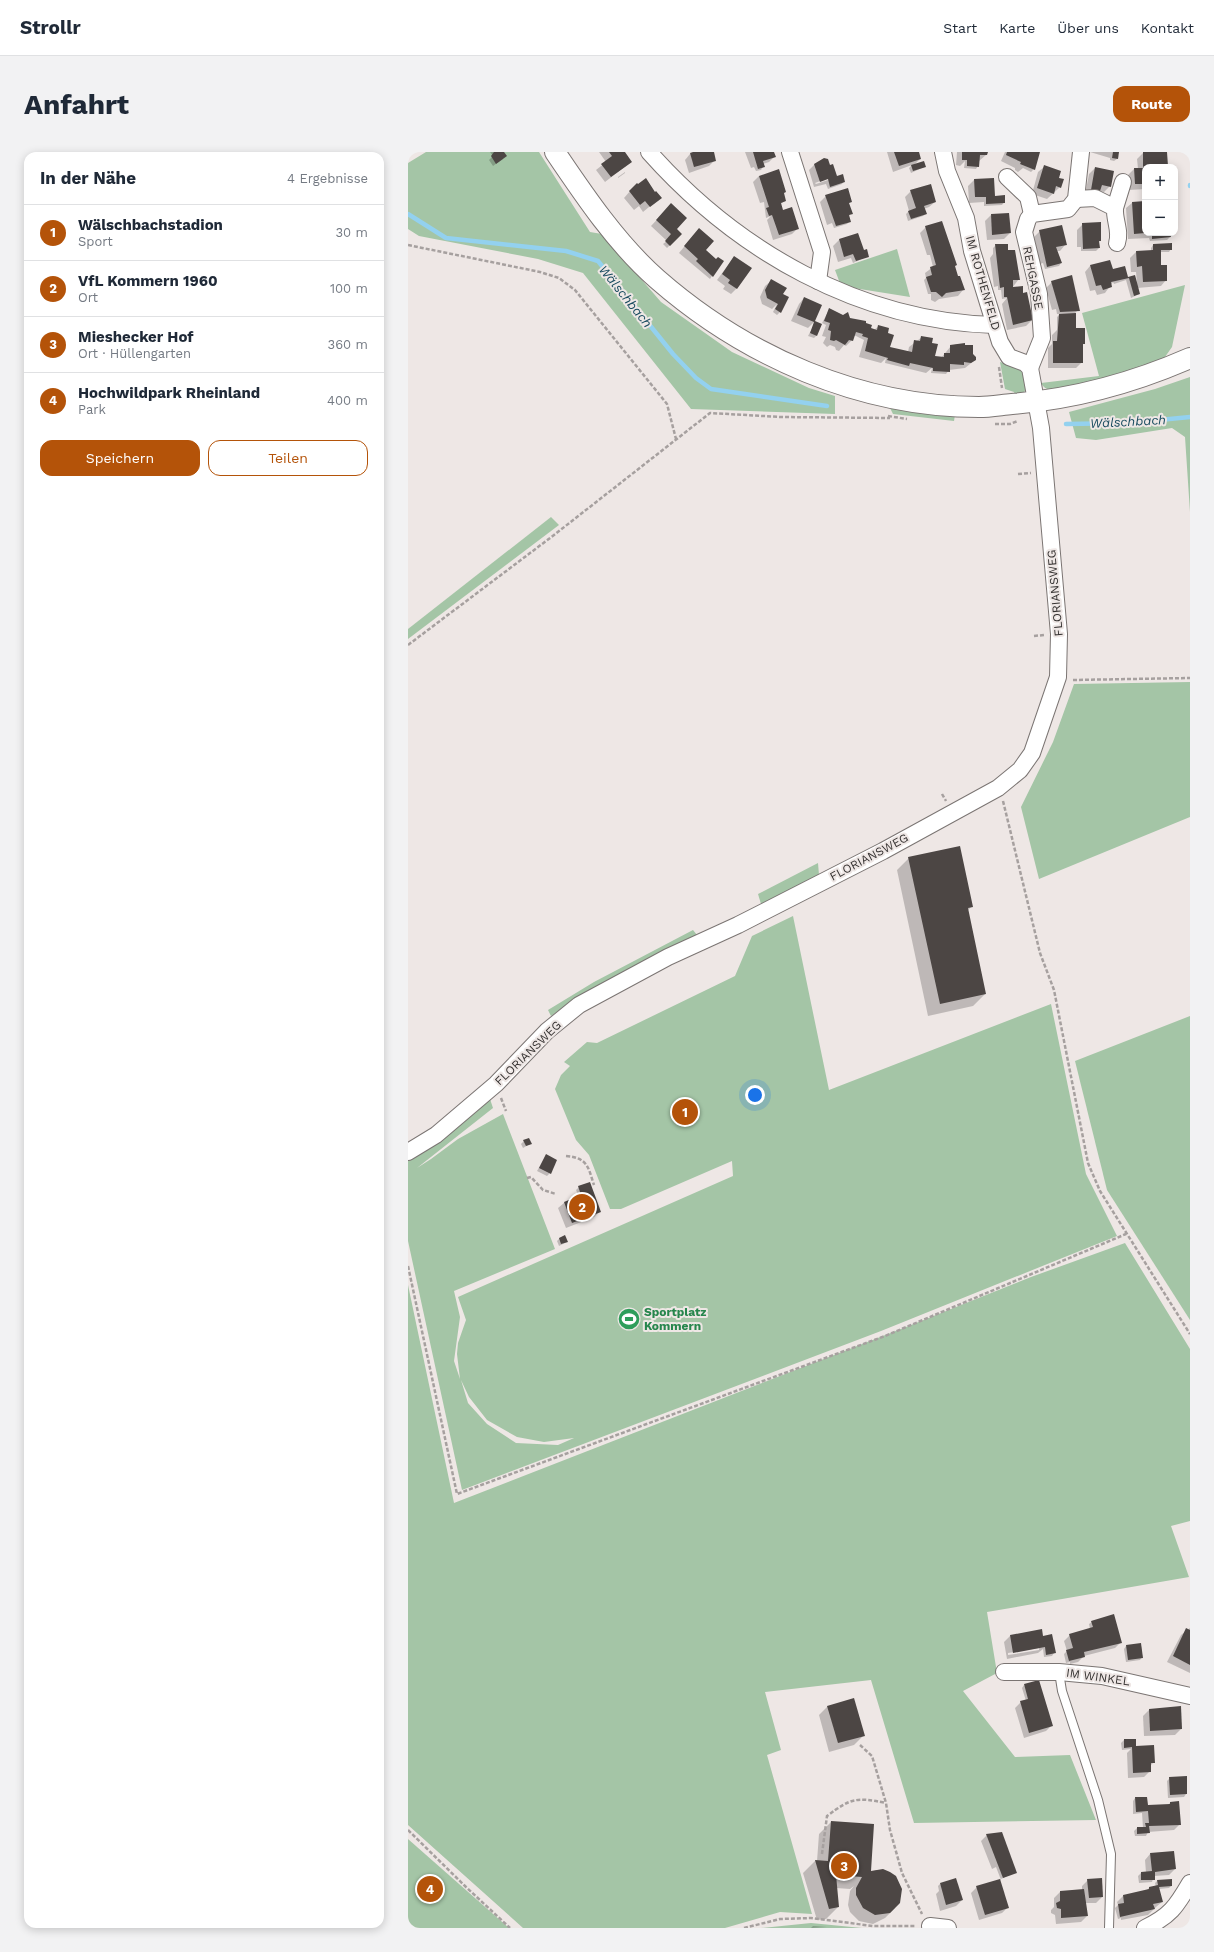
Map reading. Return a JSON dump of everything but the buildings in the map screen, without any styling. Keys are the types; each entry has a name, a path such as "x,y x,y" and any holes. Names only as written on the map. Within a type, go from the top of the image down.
{"street":[{"path":"556,152 600,215 655,278 724,331 758,350 790,366 862,391 929,403 980,407 1014,413 1037,402 1099,390 1148,375 1190,358"},
{"path":"648,152 692,197 751,244 818,281 841,292 884,308 943,321 994,325"},
{"path":"790,152 822,252 818,281"},
{"name":"IM ROTHENFELD","path":"943,152 947,172 966,218 972,251 994,325 1003,348 1009,357 1025,363 1030,368"},
{"path":"1008,176 1028,197 1032,214 1068,209 1076,199 1081,152"},
{"path":"1117,243 1120,235 1114,216 1123,182"},
{"path":"1076,199 1094,198 1115,208"},
{"name":"REHGASSE","path":"1030,368 1042,338 1039,294 1024,232 1028,219 1032,214"},
{"path":"1030,368 1037,402"},
{"name":"FLORIANSWEG","path":"408,1152 436,1135 496,1084 547,1031 579,1005 668,957 738,925 883,851 998,788 1020,770 1032,753 1058,677 1059,634 1037,402"},
{"name":"IM WINKEL","path":"1004,1672 1060,1672 1102,1676 1190,1696"},
{"path":"1145,1928 1164,1919 1179,1901 1190,1884"},
{"path":"930,1926 948,1928"}],"lane":[{"path":"1060,1672 1062,1690 1098,1800 1112,1854 1109,1928"}],"path":[{"path":"408,245 540,272 559,278 575,290 667,404 676,439"},
{"path":"1003,348 998,360 1002,390 1012,394 1014,413"},
{"path":"408,645 554,535 710,413 781,418 892,418"},
{"path":"1069,680 1190,678"},
{"path":"998,788 1002,796 1040,953 1054,990 1088,1163 1100,1191 1190,1334"},
{"path":"566,1156 582,1160 587,1166 594,1185"},
{"path":"527,1178 531,1177 537,1186 543,1190 556,1194"},
{"path":"408,1266 457,1494 885,1336 1126,1234"},
{"path":"860,1745 872,1756 886,1802 890,1830 902,1873 918,1908 930,1926"},
{"path":"822,1854 827,1816 845,1803 857,1799 886,1802"},
{"path":"408,1830 466,1888 510,1928"},
{"path":"744,1928 780,1919 811,1918 872,1926 930,1926"}],"green space":[{"path":"426,152 539,152 590,232 602,234 661,302 732,352 809,388 835,396 835,414 691,409 583,273 538,259 419,236 408,229 408,163"},
{"path":"897,249 910,297 841,286 835,270"},
{"path":"1185,285 1172,347 1160,364 1060,391 1049,390 1043,386 1041,383 1099,376 1082,313"},
{"path":"1000,362 1023,369 1028,385 1023,394 1016,397 1014,392 1005,389"},
{"path":"1190,377 1190,512 1185,437 1172,428 1096,440 1076,438 1069,412 1155,389"},
{"path":"889,406 955,415 954,421 893,414"},
{"path":"551,517 559,525 408,639 408,629"},
{"path":"1190,682 1190,817 1039,879 1021,807 1053,742 1074,684"},
{"path":"818,863 819,875 761,904 758,894"},
{"path":"793,916 829,1090 1051,1004 1086,1174 1117,1236 881,1331 462,1490 408,1241 408,1158 490,1099 493,1108 417,1168 458,1139 503,1114 555,1249 454,1291 460,1317 454,1361 460,1379 457,1354 458,1343 466,1320 458,1297 733,1176 732,1161 621,1209 610,1209 589,1155 576,1140 555,1089 561,1075 570,1066 564,1062 587,1042 597,1043 735,976 752,936","holes":["461,1380 469,1397 487,1420 517,1437 544,1442 574,1438 558,1445 516,1443 487,1424 468,1403"]},
{"path":"693,930 697,935 575,999 551,1016 548,1010 594,982"},
{"path":"1190,1016 1190,1320 1107,1190 1075,1061"},
{"path":"1125,1243 1190,1349 1190,1521 1171,1526 1189,1577 987,1612 997,1673 963,1691 1015,1757 1070,1755 1096,1820 914,1823 871,1680 765,1692 781,1750 767,1755 812,1914 780,1912 725,1928 523,1928 408,1825 408,1285 454,1503 1031,1277"},
{"path":"408,1839 509,1928 408,1928"},
{"path":"811,1923 862,1928 761,1928"}],"waterway":[{"name":"Wälschbach","path":"408,214 446,238 566,251 598,261 673,354 696,378 711,389 827,406"},
{"name":"Wälschbach","path":"1066,424 1129,423 1190,417"}],"place":[{"name":"Wälschbachstadion","path":"685,1112"},
{"name":"VfL Kommern 1960","path":"582,1207"},
{"name":"Sportplatz Kommern","path":"629,1319"},
{"name":"Mieshecker Hof","path":"844,1866"},
{"name":"Hochwildpark Rheinland","path":"430,1889"}]}
